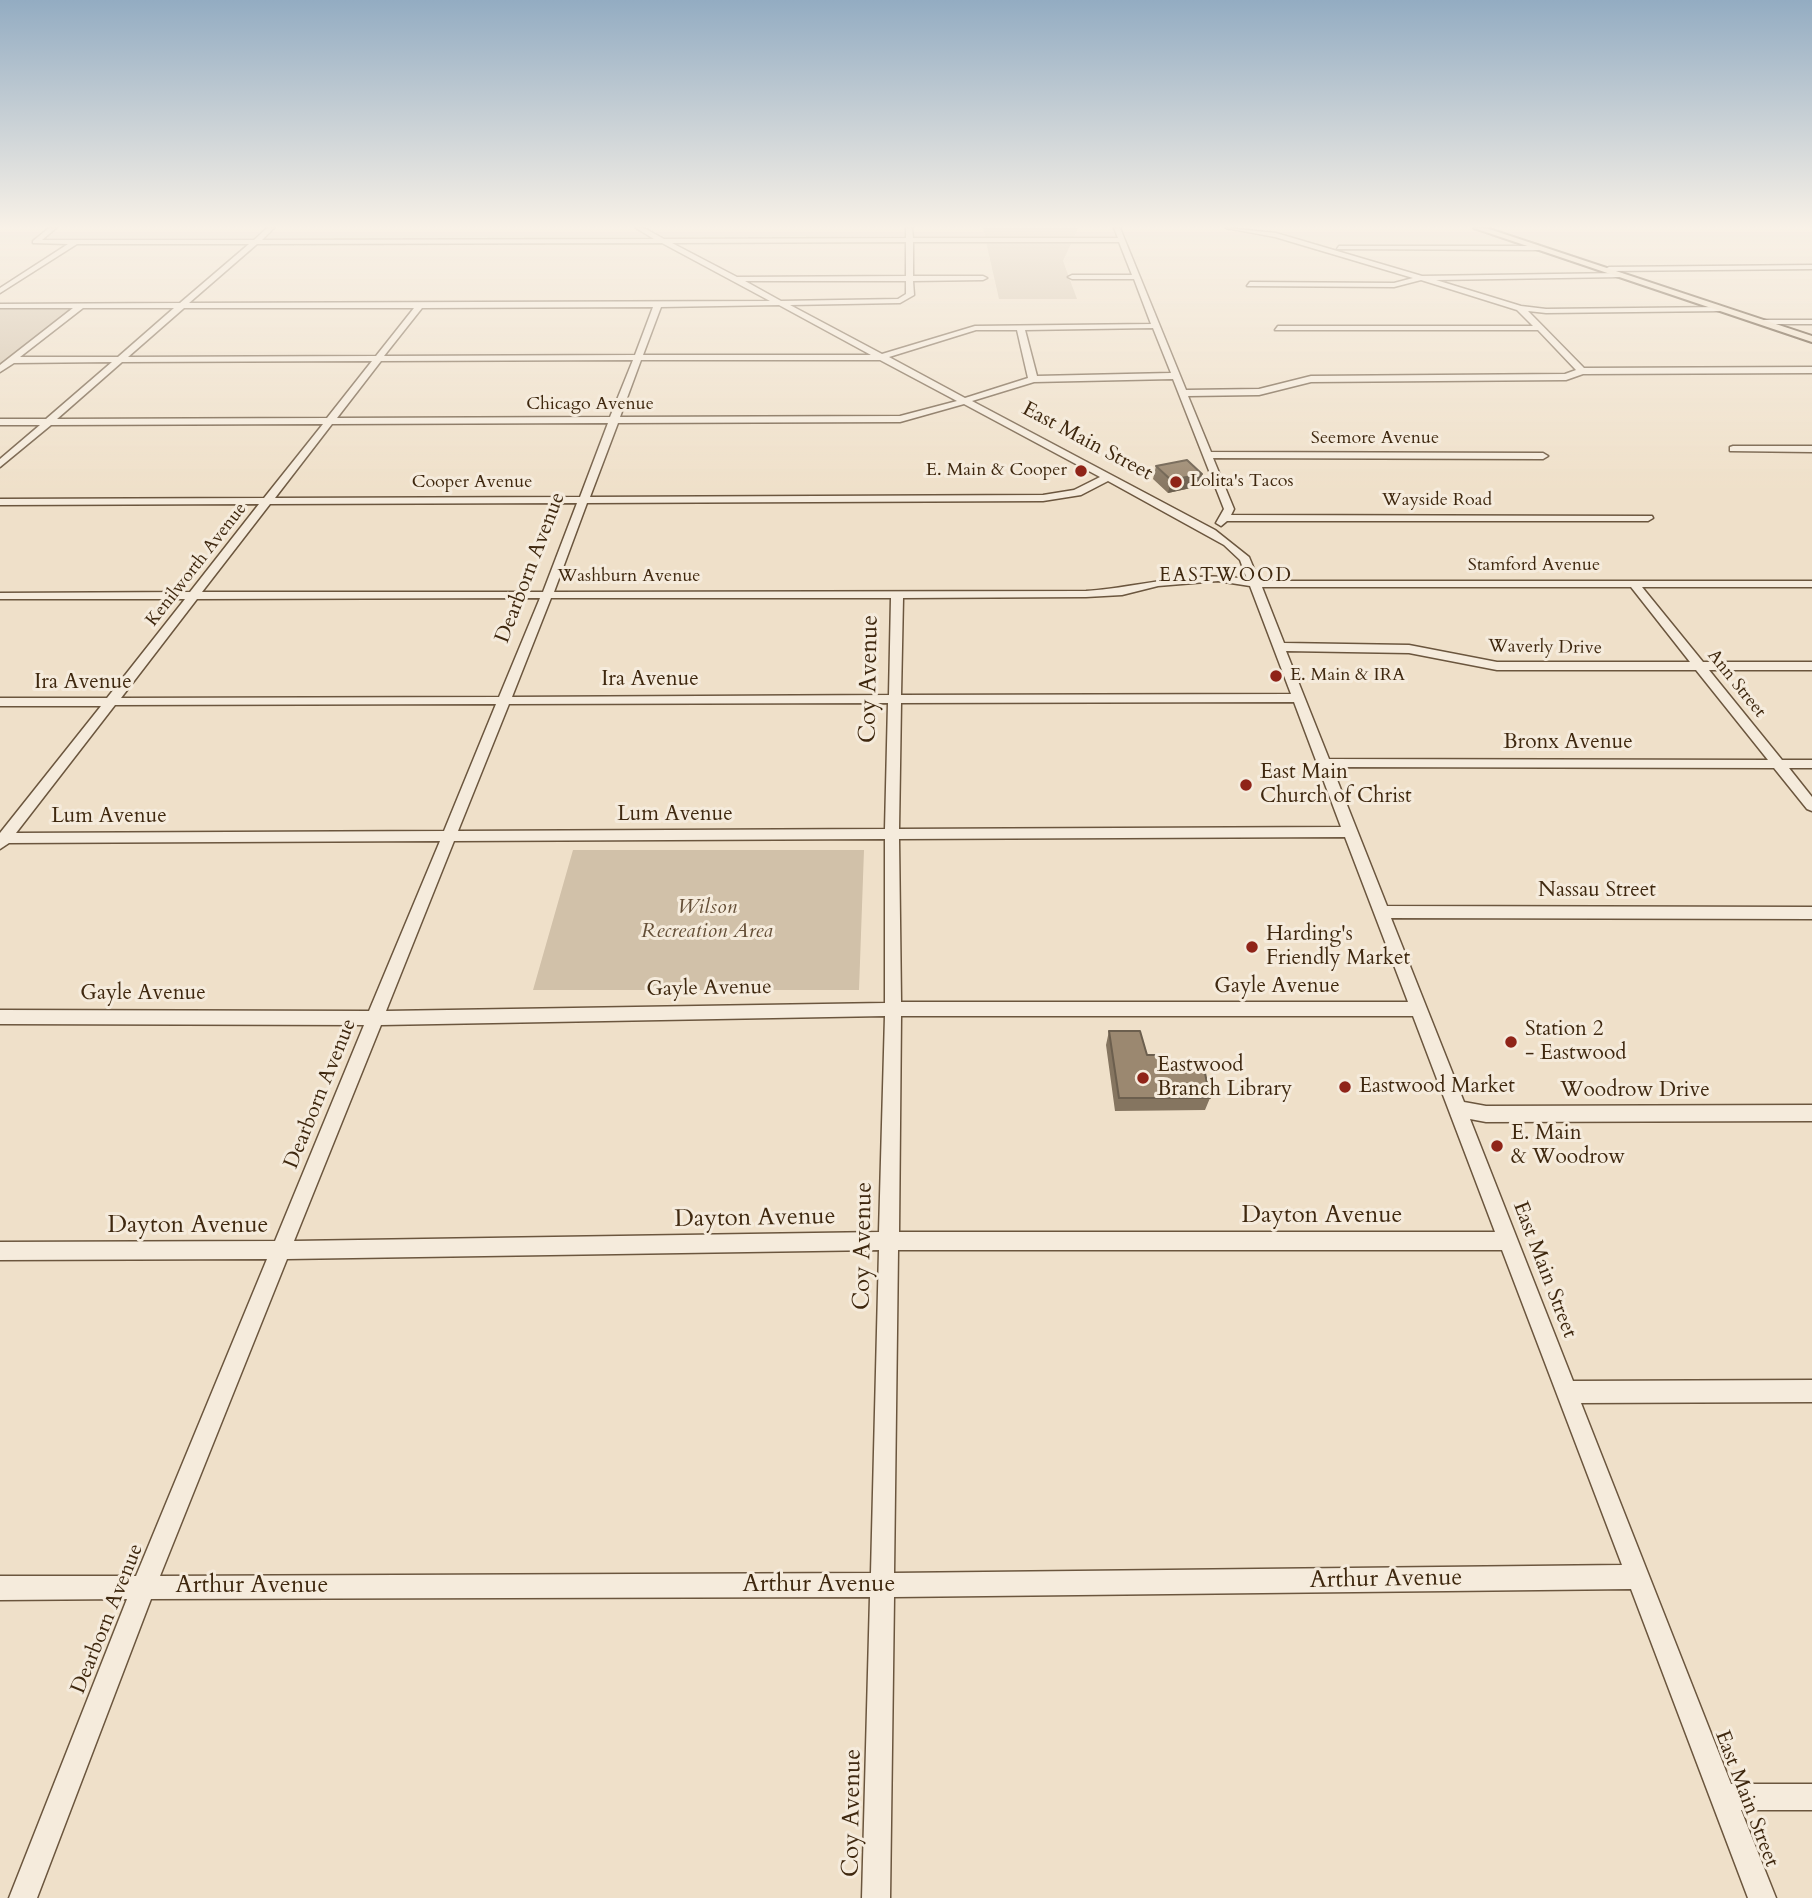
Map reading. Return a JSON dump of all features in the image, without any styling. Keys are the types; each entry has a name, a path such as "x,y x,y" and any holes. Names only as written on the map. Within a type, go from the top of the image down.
{"main road":[{"path":"1745,317 1812,340"}],"street":[{"path":"0,369 67,317"},
{"path":"0,464 170,317"},
{"name":"Kenilworth Avenue","path":"2,840 412,317"},
{"name":"Dearborn Avenue","path":"23,1898 144,1586 547,595 581,500 653,317"},
{"name":"East Main Street","path":"806,317 1211,533 1228,543 1245,559 1762,1898"},
{"path":"1150,317 1229,509 1226,518 1211,533"},
{"path":"1529,317 1583,371"},
{"path":"1762,322 1812,322"},
{"path":"11,360 881,357 968,330 1154,326"},
{"path":"1020,327 1033,379"},
{"path":"1278,328 1540,328"},
{"path":"1181,393 1259,392 1311,379 1566,377 1583,371 1812,370"},
{"name":"Chicago Avenue","path":"0,422 46,424 900,419 1033,379 1174,376"},
{"path":"1733,449 1812,449"},
{"name":"Seemore Avenue","path":"1206,456 1543,456"},
{"name":"Cooper Avenue","path":"0,502 1043,498 1077,493 1108,477"},
{"name":"Wayside Road","path":"1226,518 1648,518"},
{"name":"Washburn Avenue","path":"0,596 1110,593 1196,579 1256,584"},
{"name":"Ann Street","path":"1633,583 1812,806"},
{"name":"Stamford Avenue","path":"1256,584 1812,584"},
{"name":"Coy Avenue","path":"876,1898 893,1009 892,835 897,594"},
{"name":"Waverly Drive","path":"1280,647 1409,649 1497,666 1812,666"},
{"name":"Ira Avenue","path":"0,702 1300,698"},
{"name":"Bronx Avenue","path":"1325,763 1812,764"},
{"name":"Lum Avenue","path":"2,840 1351,832"},
{"name":"Nassau Street","path":"1382,912 1812,913"},
{"name":"Gayle Avenue","path":"0,1017 375,1018 893,1009 1419,1009"},
{"name":"Woodrow Drive","path":"1459,1109 1486,1114 1812,1113"},
{"name":"Dayton Avenue","path":"0,1251 282,1251 889,1241 1510,1241"},
{"path":"1567,1392 1812,1391"},
{"name":"Arthur Avenue","path":"0,1588 880,1585 1638,1577"},
{"path":"1723,1797 1812,1797"}],"green space":[{"path":"0,317 66,317 0,368"},
{"name":"Wilson Recreation Area","path":"573,850 864,850 859,990 533,990"}],"building":[{"path":"1187,460 1202,474 1171,480 1156,466"},
{"name":"Eastwood Branch Library","path":"1109,1031 1140,1031 1147,1055 1160,1055 1165,1062 1179,1062 1180,1068 1204,1068 1210,1098 1119,1098"}],"place":[{"name":"E. Main & Cooper","path":"1081,471"},
{"name":"Lolita's Tacos","path":"1176,482"},
{"name":"E. Main & IRA","path":"1276,676"},
{"name":"East Main Church of Christ","path":"1246,785"},
{"name":"Harding's Friendly Market","path":"1252,947"},
{"name":"Station 2 - Eastwood","path":"1511,1042"},
{"name":"Eastwood Branch Library","path":"1143,1078"},
{"name":"Eastwood Market","path":"1345,1087"},
{"name":"E. Main & Woodrow","path":"1497,1146"}],"district":[{"name":"EASTWOOD","path":"1226,577"}]}
